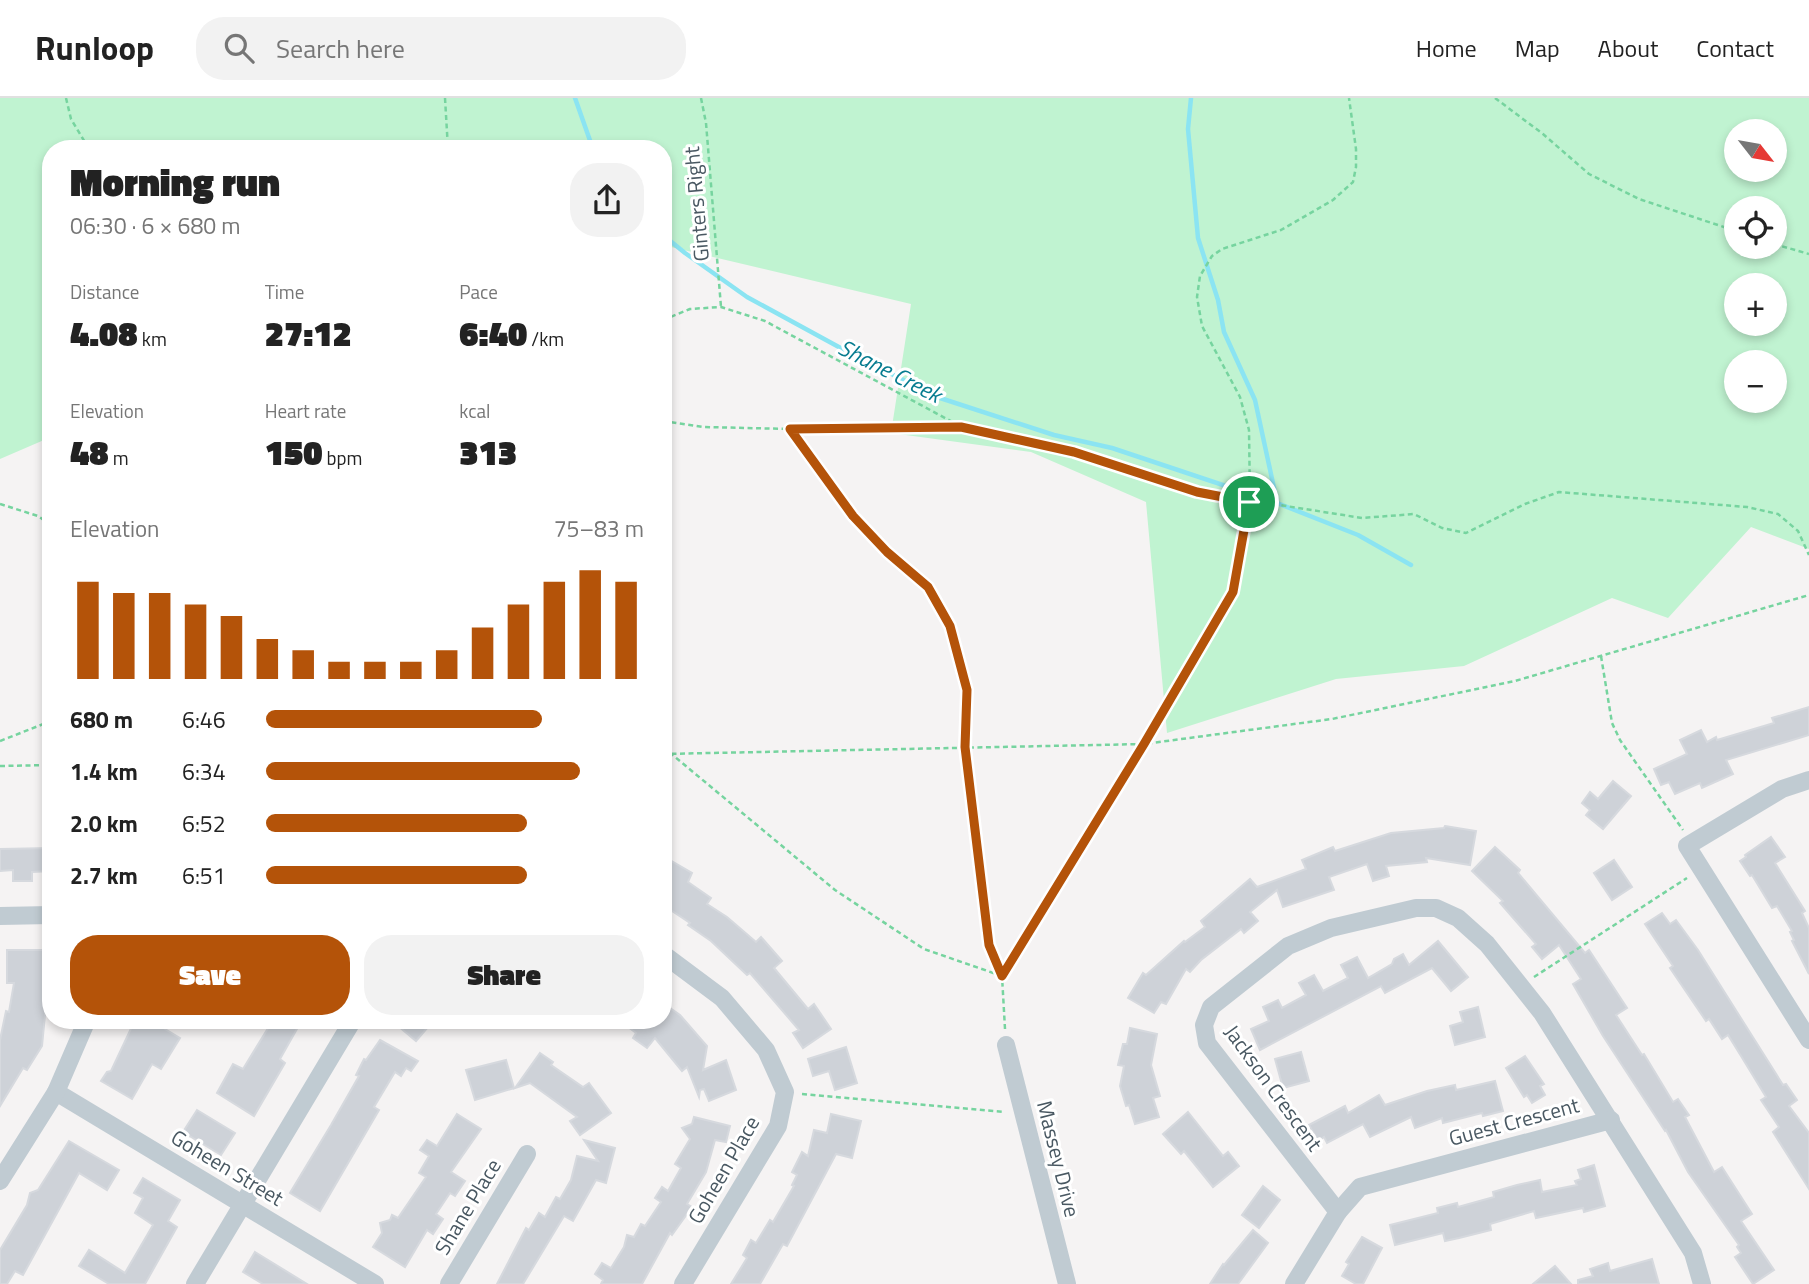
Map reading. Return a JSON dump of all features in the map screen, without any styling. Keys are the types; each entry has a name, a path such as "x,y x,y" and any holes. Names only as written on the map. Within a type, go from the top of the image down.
{"street":[{"path":"1809,780 1782,789 1687,846 1809,1040"},
{"name":"Jackson Crescent","path":"1338,1212 1207,1043 1203,1025 1211,1007 1288,946 1331,928 1416,908 1436,908 1458,918 1487,944 1542,1013 1611,1120"},
{"path":"0,916 42,915"},
{"path":"672,961 722,998 766,1050 785,1092"},
{"path":"0,1181 56,1092 83,1029"},
{"path":"195,1284 348,1029"},
{"name":"Massey Drive","path":"1006,1045 1067,1284"},
{"name":"Goheen Street","path":"56,1092 375,1284"},
{"name":"Goheen Place","path":"683,1284 778,1126 785,1092"},
{"name":"Guest Crescent","path":"1294,1284 1338,1212 1360,1187 1611,1120 1693,1253 1702,1284"},
{"name":"Shane Place","path":"449,1284 527,1154"}],"path":[{"path":"66,98 71,119 84,140"},
{"path":"444,98 448,140"},
{"name":"Ginters Right","path":"701,98 706,123 721,307"},
{"path":"1002,976 1233,592 1249,502 1249,430 1240,397 1202,326 1197,297 1200,276 1212,256 1222,249 1281,230 1333,200 1353,182 1356,149 1349,98"},
{"path":"1495,98 1544,134 1589,174 1639,199 1724,227"},
{"path":"1787,248 1809,254"},
{"path":"672,316 690,309 721,307 765,321 961,427"},
{"path":"672,422 704,427 790,429 961,427 1074,452 1197,492 1362,518 1414,514 1442,528 1466,533 1525,504 1559,492 1747,507 1778,514 1798,531 1809,555"},
{"path":"790,429 853,516 887,552 928,587 950,626 967,690 965,747 989,945 1002,976 1006,1045"},
{"path":"0,504 42,519"},
{"path":"672,754 1144,744 1332,719 1515,681 1809,596"},
{"path":"1601,656 1612,723 1620,740 1674,820 1694,842"},
{"path":"0,741 42,725"},
{"path":"672,756 835,890 924,950 1002,976"},
{"path":"0,766 42,765"},
{"path":"1520,986 1701,869"},
{"path":"785,1092 1023,1114"}],"green space":[{"path":"0,98 1809,98 1809,549 1751,527 1668,618 1612,598 1464,666 1336,679 1167,733 1146,502 1031,452 891,433 911,304 672,247 672,140 42,140 42,441 0,459"}],"building":[{"path":"1809,707 1809,735 1726,760 1733,774 1702,788 1700,783 1675,794 1669,782 1661,785 1654,769 1687,754 1680,740 1701,730 1707,742 1716,737 1717,740 1774,723 1772,718"},
{"path":"1613,781 1631,796 1603,829 1586,815 1590,810 1582,803 1590,792 1598,799"},
{"path":"1445,826 1476,831 1470,865 1426,858 1427,862 1386,866 1389,876 1373,881 1367,864 1329,877 1334,890 1283,907 1277,890 1250,912 1258,921 1244,933 1241,929 1190,972 1186,969 1166,1004 1161,1002 1154,1013 1128,998 1143,973 1146,975 1184,941 1205,927 1201,921 1250,879 1257,887 1306,869 1302,860 1333,847 1335,851 1391,833"},
{"path":"1771,837 1785,857 1775,863 1805,911 1802,913 1809,928 1809,974 1792,941 1792,931 1777,906 1772,908 1740,861"},
{"path":"1495,847 1520,870 1518,873 1585,953 1589,950 1627,1008 1616,1015 1673,1102 1678,1099 1689,1115 1685,1117 1714,1172 1722,1167 1752,1214 1741,1221 1774,1270 1753,1284 1735,1257 1741,1253 1737,1247 1739,1245 1688,1172 1666,1130 1603,1036 1573,984 1581,979 1559,945 1542,959 1532,947 1536,944 1500,903 1503,901 1472,871"},
{"path":"42,848 42,871 32,872 32,881 13,881 13,870 0,871 0,849"},
{"path":"1614,860 1632,887 1612,900 1594,873"},
{"path":"672,861 692,873 688,882 711,898 707,904 756,942 761,937 782,961 774,968 808,1009 814,1004 831,1029 803,1048 793,1033 799,1030 750,973 747,975 711,941 688,925 690,923 672,911"},
{"path":"1662,913 1670,924 1676,920 1698,950 1783,1085 1786,1084 1797,1100 1789,1106 1809,1133 1809,1189 1773,1132 1779,1127 1761,1100 1766,1097 1741,1056 1728,1035 1722,1039 1709,1019 1706,1021 1670,968 1673,966 1645,924"},
{"path":"1438,941 1468,977 1451,991 1432,968 1385,993 1381,986 1260,1050 1251,1029 1269,1021 1263,1007 1278,1000 1282,1008 1306,995 1299,983 1314,975 1323,991 1348,978 1341,965 1357,957 1368,978 1403,954 1409,965"},
{"path":"7,950 42,950 42,1046 27,1070 23,1068 0,1106 0,1040 14,983 7,983"},
{"path":"1478,1007 1485,1037 1455,1045 1450,1026 1463,1022 1460,1012"},
{"path":"672,1009 707,1046 703,1070 726,1060 736,1090 709,1101 704,1089 700,1090 699,1097 687,1067 682,1071 655,1038 647,1048 633,1038 636,1033 631,1029 672,1029"},
{"path":"1130,1028 1157,1034 1151,1065 1160,1096 1153,1098 1159,1117 1135,1124 1120,1086 1124,1066 1118,1065"},
{"path":"131,1029 165,1029 180,1038 161,1069 152,1064 132,1099 101,1081 107,1072 111,1071"},
{"path":"267,1029 297,1029 280,1059 285,1063 254,1116 217,1093 233,1064 243,1069"},
{"path":"402,1029 426,1029 416,1041"},
{"path":"380,1040 418,1061 411,1071 406,1068 401,1076 395,1072 374,1107 379,1110 320,1211 290,1193 359,1076 356,1075 364,1059 366,1060"},
{"path":"846,1047 857,1083 835,1090 829,1071 813,1076 808,1059"},
{"path":"1301,1052 1309,1081 1283,1088 1275,1059"},
{"path":"540,1053 553,1062 551,1065 583,1087 589,1083 611,1113 580,1135 570,1121 577,1117 530,1083 515,1088"},
{"path":"1525,1056 1544,1084 1540,1086 1545,1095 1532,1103 1527,1095 1524,1097 1506,1068"},
{"path":"506,1060 514,1088 475,1100 466,1070"},
{"path":"1495,1081 1503,1111 1483,1116 1482,1113 1443,1123 1442,1118 1415,1128 1411,1117 1370,1137 1363,1124 1327,1143 1324,1137 1318,1141 1309,1125 1345,1106 1348,1113 1379,1095 1385,1105 1427,1091 1455,1085 1456,1090"},
{"path":"197,1110 235,1133 221,1155 183,1132"},
{"path":"1188,1112 1223,1156 1228,1152 1239,1166 1213,1187 1184,1151 1181,1154 1163,1134"},
{"path":"457,1114 481,1129 451,1172 465,1181 455,1196 450,1193 436,1214 443,1219 433,1234 427,1230 405,1267 373,1247 382,1233 380,1223 390,1220 392,1215 398,1218 426,1177 419,1173 429,1156 420,1150 427,1140 437,1146"},
{"path":"831,1114 861,1121 852,1158 836,1154 787,1246 783,1244 760,1284 731,1284 747,1258 743,1255 751,1240 756,1243 770,1220 773,1222 794,1186 792,1185 797,1175 792,1172 802,1152 808,1156 814,1130 827,1133"},
{"path":"694,1117 730,1126 726,1142 715,1140 706,1172 687,1204 692,1207 672,1235 670,1233 642,1284 601,1284 603,1280 595,1274 602,1263 611,1268 624,1247 627,1235 634,1237 641,1224 645,1226 661,1202 655,1198 662,1187 668,1191 681,1168 675,1164 690,1139 682,1128 692,1124"},
{"path":"584,1140 615,1148 606,1183 596,1180 573,1221 564,1216 523,1284 497,1284 526,1228 529,1230 539,1213 545,1217 556,1197 560,1199 571,1180 577,1156 598,1161"},
{"path":"69,1141 119,1170 107,1190 79,1173 23,1275 15,1271 7,1284 0,1284 0,1250 27,1205 30,1193 38,1190"},
{"path":"1594,1165 1605,1206 1584,1212 1583,1208 1536,1218 1534,1211 1490,1224 1491,1230 1459,1238 1445,1241 1443,1233 1395,1245 1390,1225 1438,1213 1437,1208 1457,1203 1458,1207 1494,1197 1493,1192 1540,1180 1542,1192 1577,1185 1575,1181 1581,1179 1578,1170"},
{"path":"143,1178 180,1200 168,1221 177,1227 145,1284 109,1284 79,1266 89,1250 125,1273 153,1225 135,1213 143,1198 134,1193"},
{"path":"1263,1186 1280,1200 1259,1228 1242,1215"},
{"path":"1253,1230 1268,1243 1238,1284 1210,1284 1223,1264"},
{"path":"1362,1237 1382,1248 1363,1284 1356,1284 1342,1276 1349,1264 1346,1262"},
{"path":"255,1252 307,1284 263,1284 243,1272"},
{"path":"1652,1259 1659,1284 1578,1284 1578,1280 1593,1276 1590,1269 1608,1263 1610,1271"},
{"path":"1555,1266 1571,1284 1533,1284"}],"waterway":[{"name":"Shane Creek","path":"575,98 590,140"},
{"path":"1191,98 1188,129 1198,238 1218,300 1224,332 1255,400 1277,502"},
{"name":"Shane Creek","path":"672,242 747,297 937,397 1054,435 1112,448 1277,503 1358,535 1411,565"}],"route":[{"path":"961,427 1074,452 1197,492 1249,502 1233,592 1002,976 989,945 965,747 967,690 950,626 928,587 887,552 853,516 790,429 961,427"}]}
